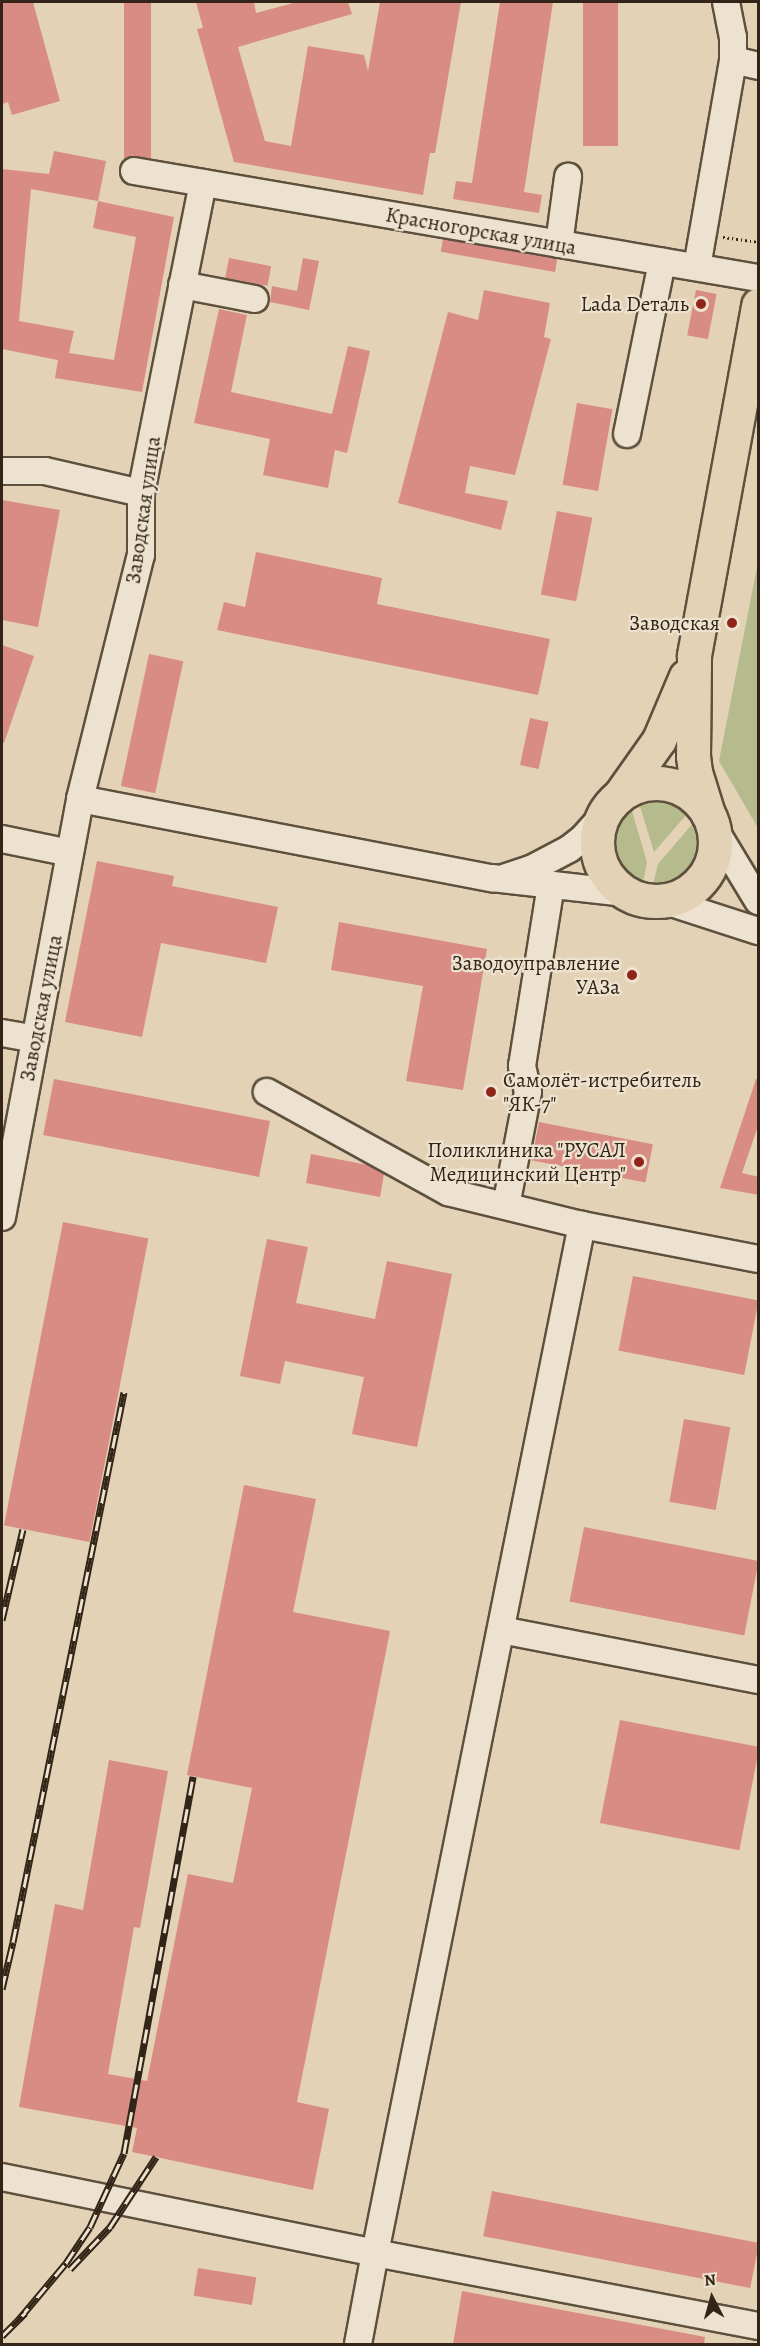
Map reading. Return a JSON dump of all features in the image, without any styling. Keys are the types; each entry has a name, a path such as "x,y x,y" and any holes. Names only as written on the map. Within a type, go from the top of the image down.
{"main road":[{"path":"694,655 659,740 611,806 597,832 596,850 601,866 610,881 623,892 643,899 665,901 693,889 704,878 715,849 710,820 694,772 694,655 759,305"},
{"path":"611,806 648,784 663,784 690,794 710,820"}],"street":[{"path":"697,267 733,60 733,37 726,2"},
{"path":"733,60 759,66"},
{"name":"Красногорская улица","path":"134,171 759,278"},
{"path":"559,244 568,177"},
{"name":"Заводская улица","path":"2,1217 80,799 141,555 141,493 202,183"},
{"path":"627,434 662,262"},
{"path":"182,285 255,299"},
{"path":"2,471 45,471 141,493"},
{"path":"80,799 494,879 623,892"},
{"path":"494,879 531,869 552,859 583,838 611,806"},
{"path":"710,820 759,901"},
{"path":"2,839 70,853"},
{"path":"506,1206 528,1092 522,1066 551,885"},
{"path":"665,901 759,931"},
{"path":"2,1033 35,1039"},
{"path":"267,1092 448,1192 582,1225 759,1259"},
{"path":"358,2344 582,1225"},
{"path":"501,1630 759,1680"},
{"path":"2,2176 375,2253 759,2326"}],"path":[{"path":"725,226 723,237 759,242"}],"green space":[{"path":"758,562 758,828 719,761"},
{"path":"648,800 663,800 677,805 688,813 654,852 639,803"},
{"path":"631,808 647,862 643,883 623,871 615,858 612,843 615,828 622,815"},
{"path":"694,822 700,842 697,857 690,870 678,880 664,885 653,885 658,864"}],"building":[{"path":"2,2 33,2 60,101 12,115 8,102 2,104"},
{"path":"124,2 151,2 151,158 124,158"},
{"path":"196,2 254,2 256,13 297,2 348,2 352,14 238,47 265,141 291,146 308,46 364,55 368,71 380,2 461,2 435,153 430,153 423,195 234,162 197,29 203,28"},
{"path":"500,2 553,2 524,192 542,195 539,213 453,199 456,181 472,183"},
{"path":"583,2 618,2 618,146 583,146"},
{"path":"54,151 106,161 98,201 174,217 142,392 55,378 58,360 2,349 2,169 49,174","holes":["31,189 98,201 93,228 136,237 114,360 69,353 74,331 19,321"]},
{"path":"443,239 557,259 555,272 441,252"},
{"path":"229,258 271,266 267,286 225,278"},
{"path":"303,258 319,261 309,310 270,302 272,286 297,291"},
{"path":"484,290 550,303 544,337 551,339 515,475 470,466 465,493 508,501 501,530 398,503 448,312 478,320"},
{"path":"696,290 717,294 708,339 687,335"},
{"path":"219,309 247,315 231,392 332,414 348,346 370,351 347,453 335,450 328,488 263,475 270,439 194,423"},
{"path":"577,403 612,409 598,491 563,485"},
{"path":"2,500 60,510 38,627 2,620"},
{"path":"557,511 592,518 576,601 541,594"},
{"path":"256,552 382,578 377,604 550,639 538,695 217,630 224,602 245,607"},
{"path":"2,645 34,656 4,743 2,743"},
{"path":"149,654 183,661 155,793 121,786"},
{"path":"530,718 549,722 539,769 520,765"},
{"path":"97,861 174,876 172,886 278,907 266,963 161,943 142,1037 65,1022"},
{"path":"339,922 487,949 463,1090 406,1081 423,986 331,970"},
{"path":"54,1079 270,1121 259,1177 43,1135"},
{"path":"756,1079 759,1080 759,1123 742,1173 759,1177 759,1195 720,1188"},
{"path":"539,1122 653,1144 645,1182 532,1160"},
{"path":"311,1154 368,1165 384,1174 380,1197 306,1183"},
{"path":"63,1222 148,1239 89,1542 4,1525"},
{"path":"267,1239 308,1247 296,1303 375,1319 387,1261 452,1274 417,1447 352,1434 364,1377 285,1361 280,1384 240,1376"},
{"path":"633,1276 758,1300 744,1375 618,1351"},
{"path":"684,1419 730,1427 716,1510 669,1502"},
{"path":"244,1485 316,1499 293,1612 390,1631 297,2102 329,2109 313,2190 132,2152 137,2128 19,2107 55,1904 83,1910 109,1760 168,1771 140,1928 134,1927 108,2074 147,2081 188,1874 233,1883 252,1788 187,1775"},
{"path":"584,1527 758,1561 744,1636 569,1602"},
{"path":"620,1720 758,1747 739,1850 600,1823"},
{"path":"492,2191 758,2243 750,2288 483,2236"},
{"path":"198,2268 256,2277 252,2305 194,2296"},
{"path":"462,2291 705,2337 704,2344 453,2344"}],"railway":[{"path":"2,1989 124,1392"},
{"path":"2,1620 23,1529"},
{"path":"19,2319 66,2263 90,2227 124,2153 193,1776"},
{"path":"70,2269 110,2227 156,2157"},
{"path":"2,2336 25,2313"}],"place":[{"name":"Lada Dеталь","path":"701,304"},
{"name":"Заводская","path":"732,623"},
{"name":"Заводоуправление УАЗа","path":"632,975"},
{"name":"Самолёт-истребитель \"ЯК-7\"","path":"491,1092"},
{"name":"Поликлиника \"РУСАЛ Медицинский Центр\"","path":"639,1162"}]}
